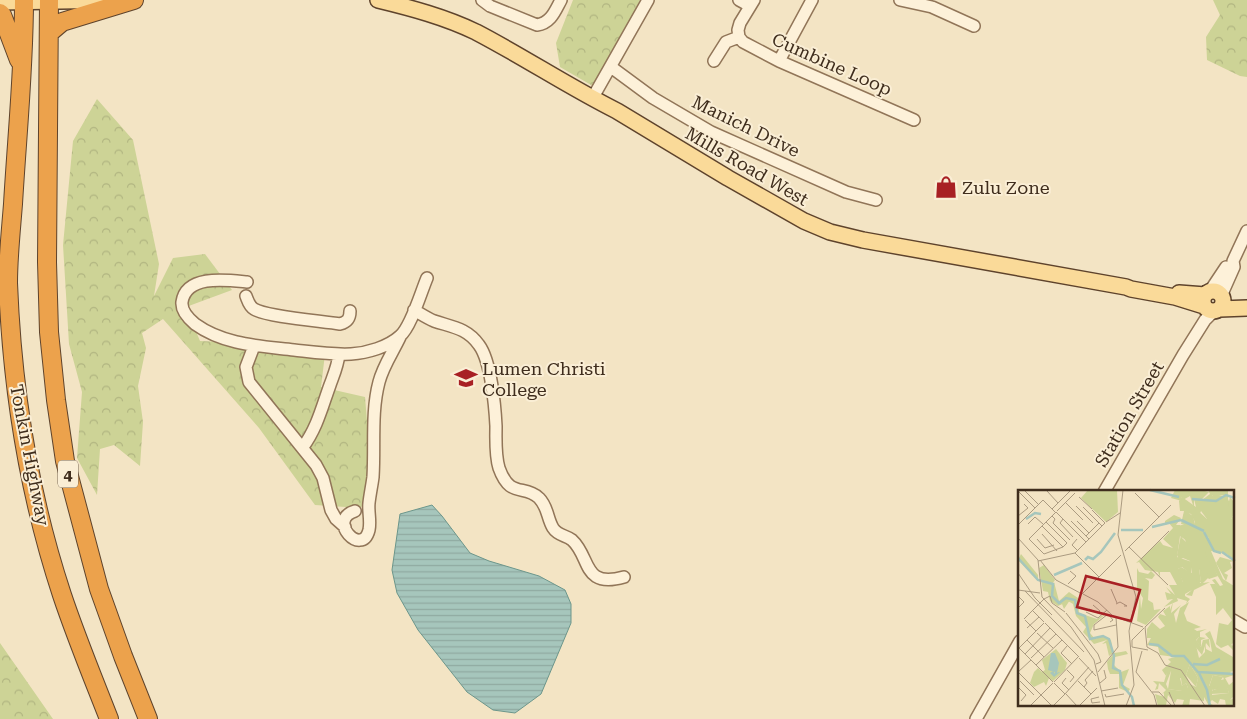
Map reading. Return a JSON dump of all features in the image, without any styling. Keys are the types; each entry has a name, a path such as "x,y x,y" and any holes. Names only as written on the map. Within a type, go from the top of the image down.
{"highway":[{"path":"49,33 62,22 134,0"},
{"name":"Tonkin Highway","path":"24,1 22,67 8,281 17,395 38,507 49,553 80,646 109,719"},
{"name":"Tonkin Highway","path":"49,1 47,262 50,332 56,400 65,461 99,589 148,719"},
{"path":"0,13 22,67"}],"main road":[{"path":"0,2 121,0"},
{"name":"Mills Road West","path":"378,0 419,10 475,32 592,99 617,111 775,205 818,228 863,240 1126,287 1175,298 1247,302"},
{"name":"Mills Road West","path":"1213,301 1247,308"}],"street":[{"path":"482,0 490,6 537,25 544,24 550,19 561,0"},
{"path":"592,99 648,0"},
{"path":"714,61 726,42 739,37 740,23 752,3 739,0"},
{"path":"779,61 812,0"},
{"path":"900,0 932,7 974,26"},
{"name":"Cumbine Loop","path":"739,37 749,46 779,61 914,120"},
{"name":"Manich Drive","path":"611,66 653,98 711,132 846,192 876,200"},
{"name":"Station Street","path":"1105,490 1205,320 1228,263 1233,261 1247,231"},
{"path":"254,346 246,367 249,382 316,465 323,478 332,513 336,519 345,527 349,536 355,540 364,537 369,530 369,501 373,478 373,429 378,384 387,361 406,329 427,278"},
{"path":"248,282 192,284 184,296 182,305 186,315 202,328 232,341 254,346 353,354 374,350 401,336"},
{"path":"246,296 249,304 256,310 340,324 347,321 350,311"},
{"path":"414,310 432,320 455,326 465,331 483,350 487,362 493,399 497,459 500,471 506,482 517,490 537,496 543,503 554,530 572,540 595,575 608,579 624,577"},
{"path":"303,447 319,419 337,367 339,354"},
{"path":"345,527 346,518 351,512 355,511"},
{"path":"1234,621 1245,627"},
{"path":"976,719 1018,645"}],"green space":[{"path":"573,0 640,0 598,89 560,67 556,43"},
{"path":"1213,0 1247,0 1247,77 1240,76 1207,60 1206,37 1220,15"},
{"path":"97,99 133,140 159,264 154,296 173,258 205,254 232,290 186,307 200,341 326,346 321,387 365,397 372,482 361,508 315,505 259,428 163,319 142,333 146,348 138,386 143,422 140,466 114,445 100,449 97,495 77,458 82,392 69,344 63,245 73,141"},
{"path":"0,643 53,719 0,719"}],"water":[{"path":"432,505 470,553 489,561 539,576 565,590 571,604 571,623 541,694 515,713 493,710 467,692 418,630 397,593 392,570 400,514"}],"place":[{"name":"Zulu Zone","path":"946,187"},
{"name":"Lumen Christi College","path":"466,378"}]}
